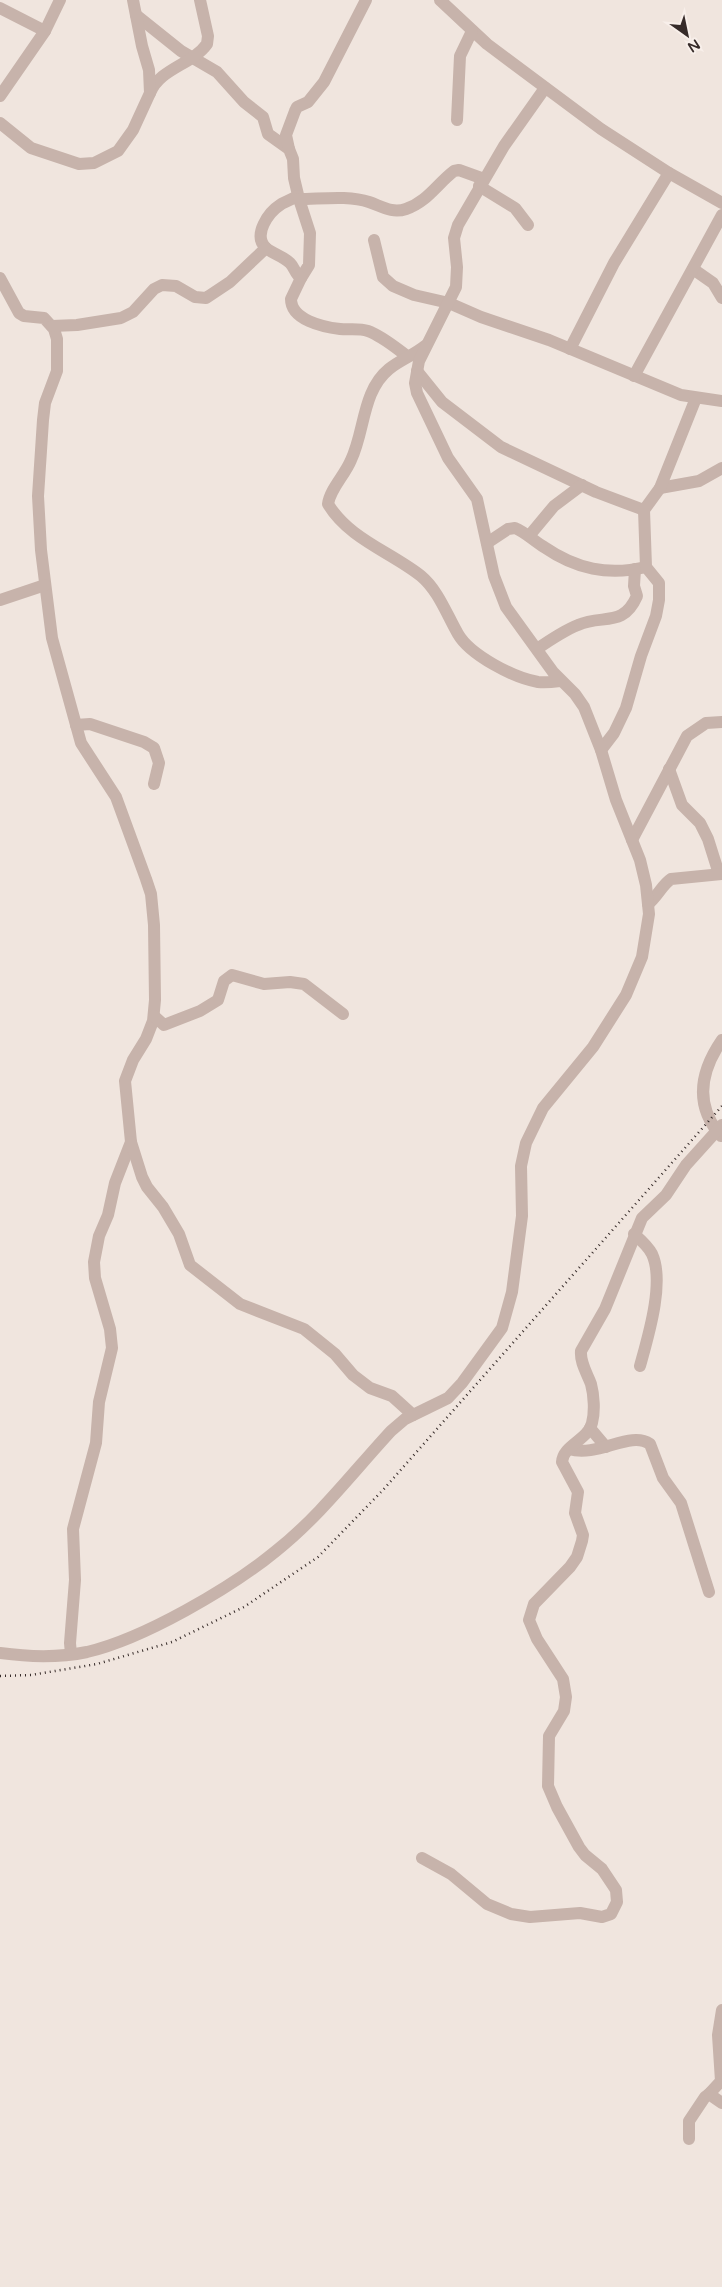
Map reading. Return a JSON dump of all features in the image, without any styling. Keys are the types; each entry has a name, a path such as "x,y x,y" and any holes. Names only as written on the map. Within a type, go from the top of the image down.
{"street":[{"path":"4,0 0,7 45,31"},
{"path":"0,96 45,31 60,0"},
{"path":"132,0 149,70 150,93"},
{"path":"0,123 31,148 79,164 91,164 110,156 124,145 134,130 152,86 161,77 193,57 208,42 200,0"},
{"path":"366,0 324,82 308,102 297,107 286,135 292,155 294,178 308,222 311,239 309,265 291,299 292,307 300,316 338,329 367,331 408,356"},
{"path":"440,0 454,6 472,31 608,134 669,173 722,203"},
{"path":"136,15 181,50 217,72 244,102 263,117 268,134 290,149"},
{"path":"457,120 460,56 472,31"},
{"path":"0,1653 29,1656 71,1654 88,1651 117,1642 180,1613 224,1588 276,1551 320,1509 391,1431 413,1415 439,1403 456,1390 502,1328 512,1292 522,1216 521,1166 526,1143 536,1120 551,1096 593,1047 626,995 642,956 648,904 640,860 616,800 601,750 584,707 575,694 560,681 511,615 503,600 494,576 477,499 452,466 422,408 415,383 425,346 449,303 458,278 454,238 463,214 481,183 545,88"},
{"path":"301,278 296,275 290,263 266,248 261,239 267,218 281,204 299,198 324,197 367,201 391,211 398,211 418,203 429,196 454,171 459,170 481,183 515,208 528,224"},
{"path":"570,349 614,263 669,173"},
{"path":"634,376 722,215"},
{"path":"374,240 383,276 389,284 414,294 449,303 471,314 570,349 681,395 721,400"},
{"path":"52,326 77,325 121,318 132,312 154,289 162,285 176,286 195,297 206,298 230,282 266,248"},
{"path":"693,269 713,283 722,298"},
{"path":"0,278 19,313 24,316 44,318 52,326 57,339 58,364 45,404 39,472 38,510 52,638 85,750 116,797 150,894 154,924 154,1016 150,1028 133,1060 126,1080 125,1091 130,1142 142,1177 147,1187 167,1212 179,1234 190,1265 240,1304 304,1329 335,1354 353,1375 370,1388 388,1393 413,1415"},
{"path":"425,346 388,370 376,385 365,412 357,448 343,476 331,494 328,504 341,520 359,536 423,578 443,606 466,645 510,673 536,682 560,681"},
{"path":"417,371 442,402 492,442 582,485 644,510"},
{"path":"537,649 588,621 615,619 626,613 637,596 634,586 641,568 644,510 660,488 696,398"},
{"path":"660,488 699,481 722,468"},
{"path":"528,536 554,506 582,485"},
{"path":"487,543 508,529 515,528 552,553 583,568 593,570 641,568 660,587 656,616 641,656 624,714 614,733 601,750"},
{"path":"0,600 45,585"},
{"path":"632,840 687,736 706,723 722,722"},
{"path":"76,724 90,724 144,742 154,748 159,763 154,784"},
{"path":"648,904 656,897 666,882 671,879 721,874 700,823 682,805 669,770"},
{"path":"154,1016 164,1025 200,1011 218,1000 224,981 232,975 264,984 290,982 304,984 343,1014"},
{"path":"422,1858 451,1874 487,1904 510,1914 530,1917 580,1913 602,1918 611,1914 617,1902 616,1890 602,1869 579,1848 548,1786 549,1736 564,1711 566,1696 563,1679 536,1639 529,1620 534,1604 570,1567 577,1557 582,1541 583,1535 574,1513 578,1492 562,1462 565,1453 590,1428 593,1417 593,1395 581,1358 581,1351 605,1309 634,1234 645,1213 666,1194 686,1165 720,1131 709,1120 703,1103 707,1072 716,1049 722,1040"},
{"path":"71,1654 70,1643 75,1568 74,1529 96,1444 99,1402 112,1348 110,1329 95,1278 94,1262 115,1183 130,1142"},
{"path":"634,1234 652,1255 656,1269 652,1318 640,1366"},
{"path":"590,1428 606,1447"},
{"path":"569,1449 583,1452 638,1439 650,1444 663,1478 681,1503 709,1592"},
{"path":"689,2139 688,2121 705,2097 721,2081 718,2050 722,2010"},
{"path":"710,2094 722,2103"}],"railway":[{"path":"0,1676 31,1675 97,1664 172,1642 244,1607 318,1557 383,1490 722,1106"}]}
